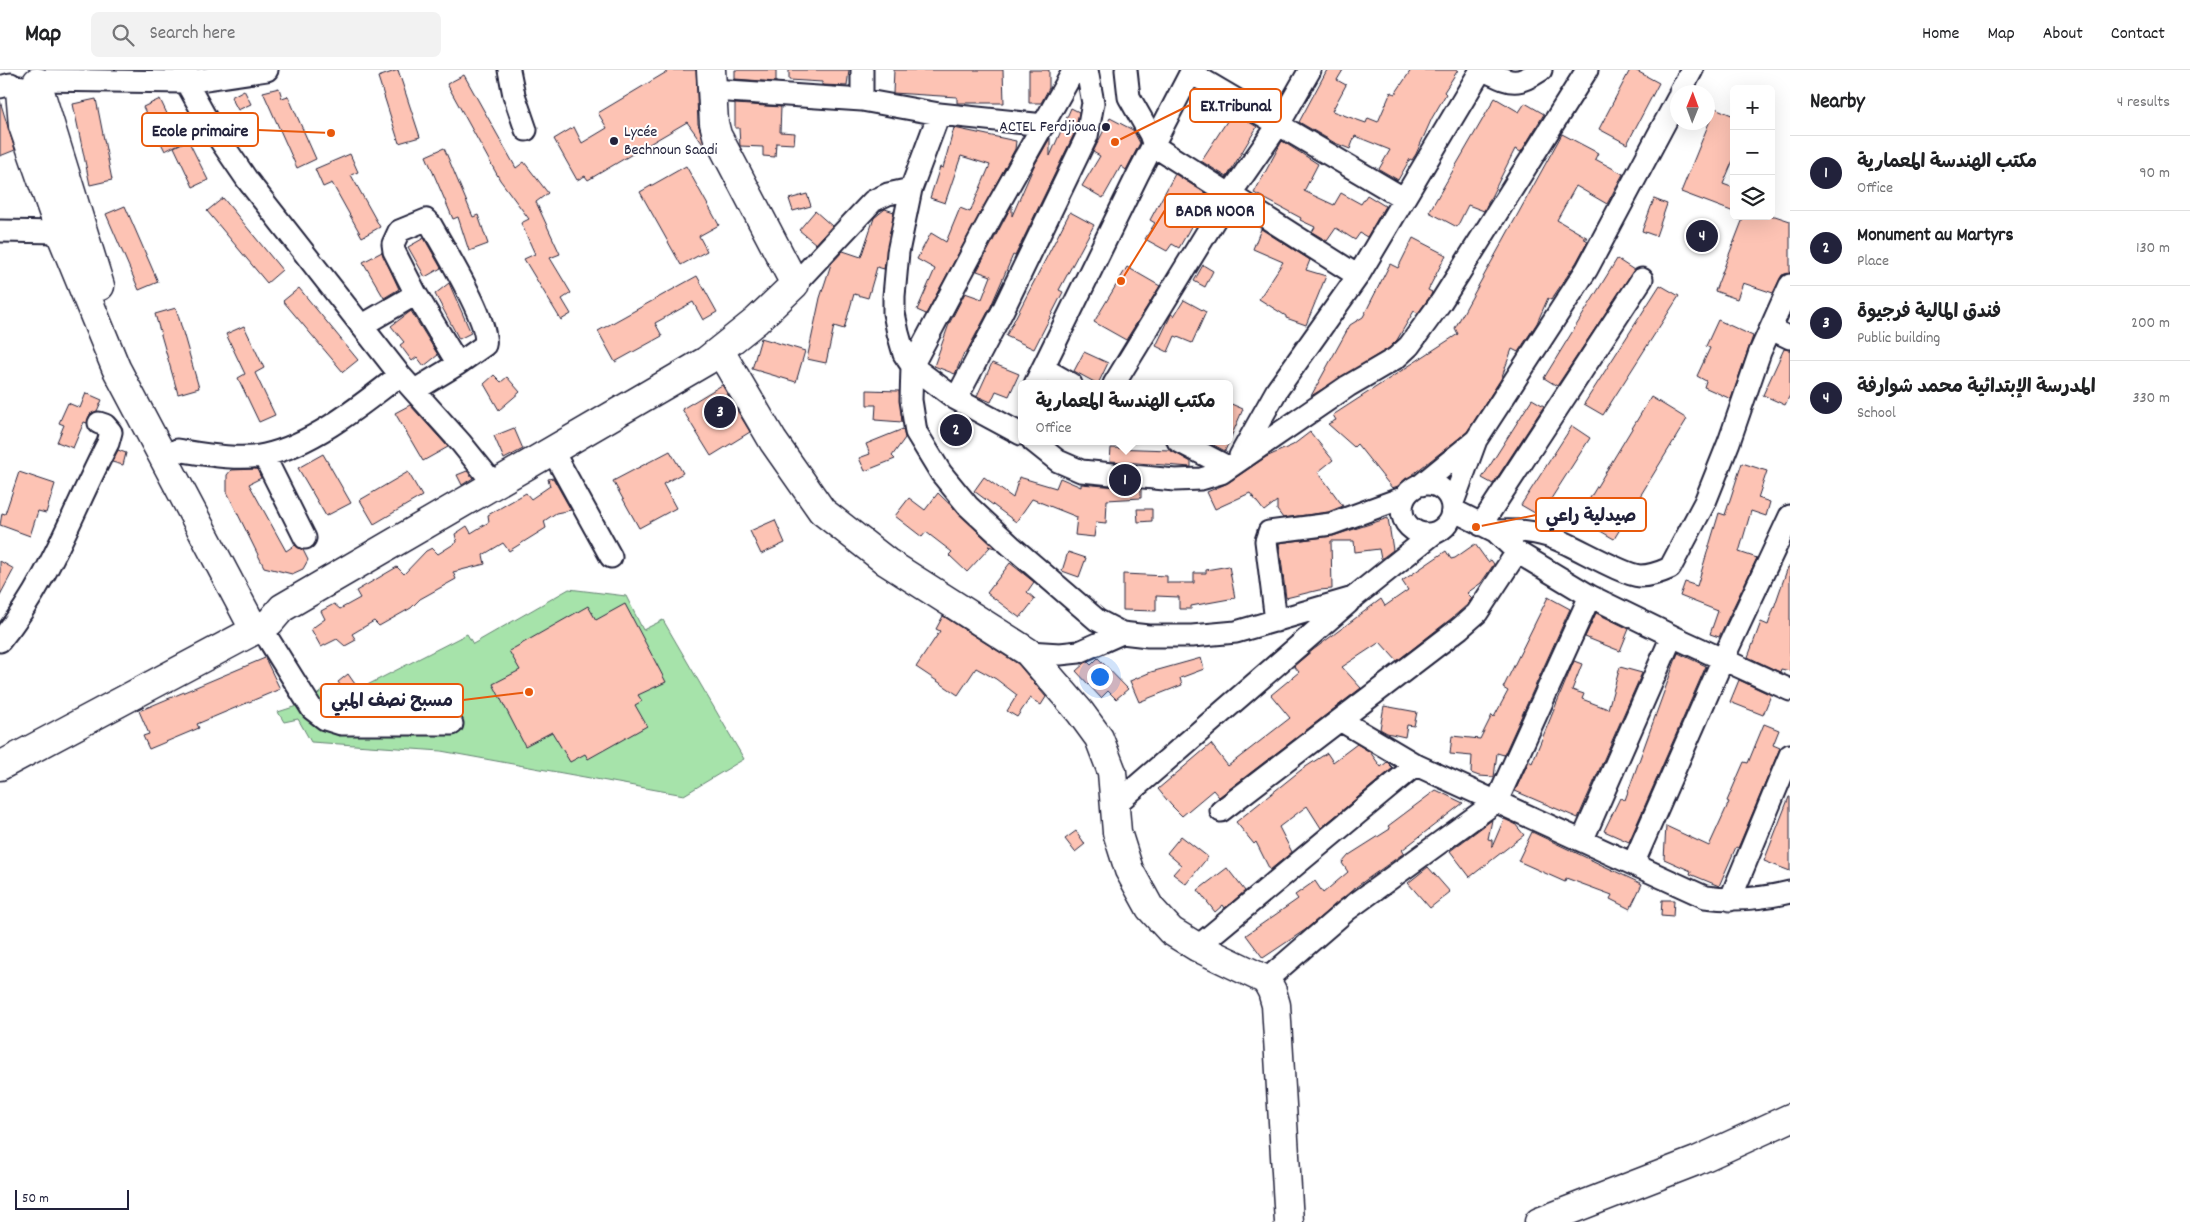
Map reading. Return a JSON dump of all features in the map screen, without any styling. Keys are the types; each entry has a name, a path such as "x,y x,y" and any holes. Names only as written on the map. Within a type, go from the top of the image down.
{"main road":[{"path":"18,79 23,126 60,232 116,368 264,620"},
{"path":"18,79 97,279 177,450 264,620"},
{"path":"0,749 122,692 264,620 706,361 756,321 795,284 717,134 714,123 712,80"},
{"path":"720,351 773,441 822,510 887,562 1028,652 1080,712 1099,738 1112,772 1117,832 1130,870 1150,908 1171,931 1197,947 1266,980 1276,1005 1289,1222"},
{"path":"0,766 122,692"},
{"path":"1539,1222 1696,1161 1790,1118"}],"street":[{"path":"18,79 186,76 267,70"},
{"path":"510,70 514,95 526,130"},
{"path":"862,70 862,100"},
{"path":"1074,70 994,212 912,366 911,400 916,432 941,473 968,506 1097,620 1122,633 1192,636 1236,632 1353,598"},
{"path":"956,399 1002,312 1087,136 1093,103 1087,70"},
{"path":"1126,70 1129,97 1150,134 1154,146 1231,193 1358,276"},
{"path":"1116,380 1231,193 1278,124 1310,70"},
{"path":"1233,464 1277,390 1358,276 1403,198 1482,70 1513,82 1530,77 1541,70"},
{"path":"1038,445 1058,461 1081,471 1175,480 1201,479 1221,473 1348,386 1396,358 1409,346 1446,294 1587,70"},
{"path":"1684,85 1692,70"},
{"path":"1056,380 1040,376 1133,183 1192,72 1403,198"},
{"path":"186,76 211,128 248,181 400,375 415,390 494,484"},
{"path":"712,80 862,100 939,114 1044,125"},
{"path":"1116,804 1353,598 1433,534 1445,528 1449,523 1476,440 1587,269 1670,113"},
{"path":"939,114 910,189 898,252 894,313 904,354 912,366 956,399 1018,424"},
{"path":"795,284 874,201 888,194 910,189"},
{"path":"415,390 458,364 485,345 487,335 475,306 431,225 426,220 399,230 393,244 394,251 416,294 458,364"},
{"path":"0,231 60,232"},
{"path":"1488,528 1642,279"},
{"path":"1488,528 1518,530 1549,537 1635,575 1654,574 1670,568 1705,502 1770,328 1790,285"},
{"path":"361,326 416,294"},
{"path":"1770,328 1790,338"},
{"path":"177,450 213,456 264,456 325,428 349,414 400,375"},
{"path":"0,641 22,615 37,589 108,443 111,432 105,425 99,423"},
{"path":"1403,559 1404,519 1402,508 1413,491 1476,440"},
{"path":"1188,445 1233,464"},
{"path":"552,450 611,557"},
{"path":"264,456 305,538"},
{"path":"1276,621 1270,582 1267,535 1275,530 1331,524 1431,484 1441,488 1448,495 1453,507 1488,528 1517,552 1590,596 1790,690"},
{"path":"1633,864 1723,658 1790,516"},
{"path":"1404,519 1412,530 1419,533 1433,534"},
{"path":"1221,811 1476,613 1517,552"},
{"path":"1266,980 1347,910 1497,801 1590,596"},
{"path":"264,620 306,703 325,719 341,724 452,724"},
{"path":"1028,652 1060,654 1079,652 1122,633"},
{"path":"1582,841 1672,636"},
{"path":"1340,720 1416,765 1705,897 1730,900 1772,896 1790,892"},
{"path":"1730,900 1790,755"},
{"path":"1197,947 1416,765"}],"green space":[{"path":"569,589 626,596 643,630 663,620 744,759 684,795 441,751 311,742 298,719 284,722 278,712 306,703 327,687 334,697 340,699 467,634 473,644"}],"building":[{"path":"398,70 420,137 399,143 378,77"},
{"path":"670,70 696,70 698,124 707,150 687,122 588,180 585,176 577,180 554,139 574,127 582,143 607,128 598,113"},
{"path":"735,70 776,70 776,82 735,79"},
{"path":"789,70 849,70 847,86 822,85 822,82 789,80"},
{"path":"894,70 1003,70 1004,103 957,103 957,97 893,93"},
{"path":"1029,70 1049,70 1049,88 1041,103 1029,103"},
{"path":"1327,70 1343,70 1337,80 1346,85 1332,111 1366,123 1368,118 1378,122 1391,92 1395,94 1411,70 1458,70 1444,92 1446,94 1432,118 1416,154 1412,160 1410,159 1398,180 1379,169 1390,150 1355,136 1350,149 1335,143 1299,122"},
{"path":"1630,70 1635,70 1659,83 1627,144 1599,129"},
{"path":"464,75 516,168 524,162 548,193 536,202 560,254 550,258 571,293 562,299 571,314 561,320 524,259 535,254 521,223 529,219 500,180 447,84"},
{"path":"279,88 282,98 288,96 316,159 297,168 263,92"},
{"path":"244,90 251,104 238,110 231,97"},
{"path":"1495,98 1519,112 1525,103 1544,114 1521,152 1515,149 1484,211 1468,205 1457,227 1429,212"},
{"path":"96,99 112,180 90,185 73,104"},
{"path":"160,99 181,143 165,151 143,107"},
{"path":"0,101 15,150 0,156"},
{"path":"735,104 781,107 780,132 795,133 794,144 776,143 775,157 763,156 763,147 740,146 739,128 735,128"},
{"path":"1071,108 1079,112 1075,132 1015,256 1013,255 991,306 966,353 964,353 955,374 934,366 949,324 965,293 982,299 991,276 977,271 1012,205 1012,216 1034,166 1050,138 1050,156"},
{"path":"1715,108 1730,114 1730,167 1723,184 1730,187 1730,210 1681,192 1706,130 1715,130"},
{"path":"1233,112 1257,127 1227,177 1201,161"},
{"path":"1110,118 1133,130 1140,143 1126,170 1121,166 1103,198 1082,186 1100,156 1093,152"},
{"path":"954,128 1016,141 1015,149 926,314 917,310 935,269 917,259 931,233 946,242 960,208 970,212 990,165 961,156 945,203 930,198 940,167 943,168"},
{"path":"1562,134 1598,153 1595,159 1623,174 1607,204 1576,186 1557,220 1588,238 1583,238 1588,241 1576,263 1551,300 1548,298 1537,323 1518,352 1512,349 1501,379 1467,432 1398,486 1392,488 1357,444 1354,447 1328,424 1336,420 1333,415 1458,334 1455,328"},
{"path":"188,140 208,180 193,187 174,147"},
{"path":"1282,141 1318,164 1304,191 1334,205 1341,193 1361,204 1367,195 1385,206 1367,237 1360,233 1355,240 1336,228 1327,241 1312,232 1315,227 1254,193"},
{"path":"444,148 473,217 478,215 488,244 469,251 458,217 453,219 426,156"},
{"path":"350,154 358,172 351,175 380,227 362,237 332,183 323,187 315,169"},
{"path":"686,166 719,225 699,236 707,251 681,265 640,192"},
{"path":"1175,174 1213,198 1202,216 1198,214 1179,248 1172,244 1167,251 1145,239 1155,223 1150,220"},
{"path":"807,194 811,206 793,211 789,199"},
{"path":"223,198 282,270 267,283 207,211"},
{"path":"1654,199 1667,204 1656,236 1642,231"},
{"path":"125,206 158,282 139,290 106,214"},
{"path":"885,209 894,212 884,269 877,267 868,298 854,294 844,329 834,326 826,363 807,359 820,298 831,264 843,251 861,257 874,218"},
{"path":"815,211 832,226 816,244 799,230"},
{"path":"1070,212 1094,225 1059,290 1063,292 1034,349 1006,336"},
{"path":"1775,216 1790,221 1790,273 1782,275 1773,293 1743,283 1737,299 1715,291 1742,220 1775,220"},
{"path":"1261,229 1310,260 1306,270 1326,276 1306,325 1286,318 1286,316 1259,299 1283,262 1253,249"},
{"path":"424,238 441,268 425,277 408,247"},
{"path":"1413,238 1446,255 1428,290 1432,292 1431,295 1418,313 1414,311 1397,340 1389,348 1311,396 1350,325 1363,317 1390,264 1398,268"},
{"path":"382,252 399,289 384,298 363,262"},
{"path":"1617,259 1634,270 1557,386 1544,378"},
{"path":"1203,265 1213,271 1205,287 1194,281"},
{"path":"1127,267 1160,286 1126,340 1094,322"},
{"path":"697,276 717,312 703,320 693,302 655,323 662,336 615,362 598,331"},
{"path":"449,283 471,333 459,339 435,294"},
{"path":"1660,285 1679,296 1603,415 1584,404"},
{"path":"299,288 358,360 343,372 283,301"},
{"path":"1184,300 1206,312 1192,343 1175,336 1168,352 1156,346 1171,314 1174,316"},
{"path":"176,308 199,388 178,394 155,314"},
{"path":"411,311 438,355 424,366 417,357 412,361 400,345 404,342 391,326"},
{"path":"1718,320 1753,336 1731,399 1704,387 1706,381 1697,376 1710,348 1706,346"},
{"path":"244,326 264,368 255,373 275,415 259,422 238,378 245,374 226,334"},
{"path":"761,338 805,351 796,382 752,369"},
{"path":"1784,349 1790,350 1790,395 1785,405 1763,395"},
{"path":"1084,352 1108,363 1100,380 1091,380 1074,371"},
{"path":"992,363 1019,374 1009,396 996,391 991,402 977,396"},
{"path":"494,375 501,382 507,377 520,392 499,410 484,384"},
{"path":"722,385 750,432 711,456 682,409"},
{"path":"867,390 899,391 902,422 875,420 876,405 867,405"},
{"path":"86,393 102,400 97,411 90,414 87,423 84,422 73,448 57,442 64,425 59,423 68,403 80,408"},
{"path":"1651,397 1687,419 1614,539 1578,518"},
{"path":"1532,399 1544,406 1493,484 1482,478"},
{"path":"410,405 448,447 423,461 395,413"},
{"path":"1233,405 1243,409 1233,432"},
{"path":"1572,426 1590,438 1540,516 1521,505"},
{"path":"514,428 523,449 504,459 494,436"},
{"path":"903,429 905,438 892,456 895,459 865,471 859,458 870,454 866,444"},
{"path":"1310,432 1333,460 1318,472 1343,506 1328,512 1283,518 1277,510 1277,501 1264,511 1250,493 1215,509 1207,492 1228,483 1266,457 1293,445"},
{"path":"1214,445 1228,445 1225,451"},
{"path":"1111,448 1170,450 1191,462 1191,467 1110,461"},
{"path":"118,450 126,453 123,465 112,462"},
{"path":"670,451 683,473 663,484 676,508 639,528 613,481"},
{"path":"323,454 351,503 326,516 298,468"},
{"path":"1742,463 1767,471 1758,498 1770,502 1766,516 1751,511 1739,552 1757,558 1719,637 1710,634 1718,611 1680,596 1685,582 1697,586 1719,513 1725,515"},
{"path":"257,469 261,478 249,484 286,551 295,545 303,550 308,560 303,569 292,574 264,567 227,492 227,475 231,470"},
{"path":"467,471 473,478 462,485 457,475"},
{"path":"19,472 55,484 46,513 38,511 30,536 0,525 2,513 5,514"},
{"path":"408,472 422,496 374,524 360,500"},
{"path":"984,477 1013,498 1019,477 1056,488 1060,478 1081,487 1081,484 1141,489 1141,498 1107,500 1106,523 1096,522 1094,537 1075,535 1077,517 1032,499 1016,522 974,491"},
{"path":"553,478 571,510 556,513 544,521 546,528 509,551 503,543 483,555 485,564 453,572 456,579 420,599 411,608 379,626 374,621 352,634 356,640 345,646 337,639 321,647 311,629 325,619 321,611 334,604 340,609 360,598 356,591 397,567 404,574 426,551 432,548 438,554 457,542 455,534 467,526 471,533 489,522 488,515 526,493 531,499 550,486 548,479"},
{"path":"938,493 995,548 988,546 990,547 967,572 949,555 952,552 926,532 922,537 895,516 909,498 925,510"},
{"path":"1137,509 1152,509 1152,521 1138,522"},
{"path":"1388,518 1393,550 1381,559 1379,549 1355,552 1354,541 1331,541 1332,589 1319,590 1286,598 1279,543 1333,536"},
{"path":"775,520 785,543 761,554 750,531"},
{"path":"1475,544 1488,562 1491,560 1494,564 1481,583 1467,593 1472,598 1467,605 1452,618 1397,661 1380,642 1342,667 1361,688 1219,797 1213,790 1182,816 1171,805 1158,789 1211,744 1228,766 1290,718 1271,695 1299,672 1294,666 1381,599 1385,606 1408,590 1402,581 1446,551 1451,559"},
{"path":"1068,552 1086,558 1079,577 1062,571"},
{"path":"0,561 14,569 0,595"},
{"path":"1010,563 1034,582 1027,592 1035,599 1020,618 987,593"},
{"path":"1229,566 1235,598 1191,606 1191,609 1179,609 1179,597 1156,596 1156,611 1123,610 1123,574 1167,576 1167,583 1194,583 1194,573 1206,573 1206,570"},
{"path":"1788,567 1790,567 1790,671 1781,669 1780,672 1748,657 1761,622 1768,625"},
{"path":"1548,597 1570,609 1504,755 1497,753 1494,777 1479,776 1471,773 1472,756 1450,754 1452,736 1480,739 1492,715 1494,717 1508,691 1503,688"},
{"path":"625,604 666,682 638,695 642,701 635,705 647,726 588,759 585,754 570,762 552,732 525,746 493,684 520,670 509,651 588,606 596,620"},
{"path":"1596,613 1629,629 1620,651 1585,637"},
{"path":"943,616 1018,664 1046,697 1041,705 1030,698 1017,717 1007,711 1017,695 996,679 976,668 958,695 916,667 940,631 936,629"},
{"path":"1678,653 1706,666 1629,842 1604,831 1620,798 1625,800"},
{"path":"265,658 280,689 197,724 199,728 149,749 143,736 149,734 139,711"},
{"path":"1098,658 1128,689 1116,699 1108,691 1101,698 1076,671 1085,663 1088,662 1091,665"},
{"path":"1201,658 1204,669 1180,678 1182,685 1139,702 1130,681 1151,672"},
{"path":"1574,661 1582,664 1572,690 1584,694 1582,699 1608,709 1620,667 1642,673 1578,818 1515,791 1529,761 1532,763"},
{"path":"348,674 355,684 345,692 338,682"},
{"path":"1739,680 1771,695 1763,715 1730,702"},
{"path":"1384,706 1417,712 1414,726 1407,725 1405,737 1387,733 1380,729"},
{"path":"1764,724 1779,730 1773,745 1780,748 1738,848 1736,847 1719,886 1690,874 1691,871 1664,859 1666,826 1709,846 1729,802 1727,801 1744,762 1748,763"},
{"path":"1357,744 1370,752 1381,767 1387,762 1393,768 1321,828 1307,806 1279,827 1292,852 1270,870 1256,842 1254,844 1236,822 1301,770 1327,753 1333,762"},
{"path":"1436,790 1463,803 1402,850 1404,853 1356,887 1305,930 1263,958 1246,935 1298,899 1295,895 1315,881 1323,893 1348,872 1342,863 1349,855 1390,829 1388,826"},
{"path":"1790,797 1790,871 1764,861"},
{"path":"1504,819 1515,824 1524,835 1470,877 1450,851 1492,820 1488,839 1492,840 1492,847"},
{"path":"1076,831 1085,844 1075,852 1065,839"},
{"path":"1532,832 1642,884 1630,909 1610,899 1612,895 1566,878 1565,882 1518,861"},
{"path":"1181,836 1208,857 1186,884 1173,874 1181,865 1167,853"},
{"path":"1428,867 1450,892 1430,908 1408,883"},
{"path":"1227,868 1245,891 1225,908 1223,905 1215,912 1198,890"},
{"path":"1662,900 1674,900 1673,917 1661,916"}],"place":[{"name":"ACTEL Ferdjioua","path":"1106,127"},
{"name":"Ecole primaire","path":"331,133"},
{"name":"Lycée Bechnoun Saadi","path":"614,141"},
{"name":"EX.Tribunal","path":"1115,142"},
{"name":"المدرسة الإبتدائية محمد شوارفة","path":"1702,236"},
{"name":"BADR NOOR","path":"1121,281"},
{"name":"فندق المالية فرجيوة","path":"720,412"},
{"name":"Monument au Martyrs","path":"956,430"},
{"name":"مكتب الهندسة المعمارية","path":"1125,480"},
{"name":"صيدلية راعي","path":"1476,527"},
{"name":"مسبح نصف المبي","path":"529,692"}]}
